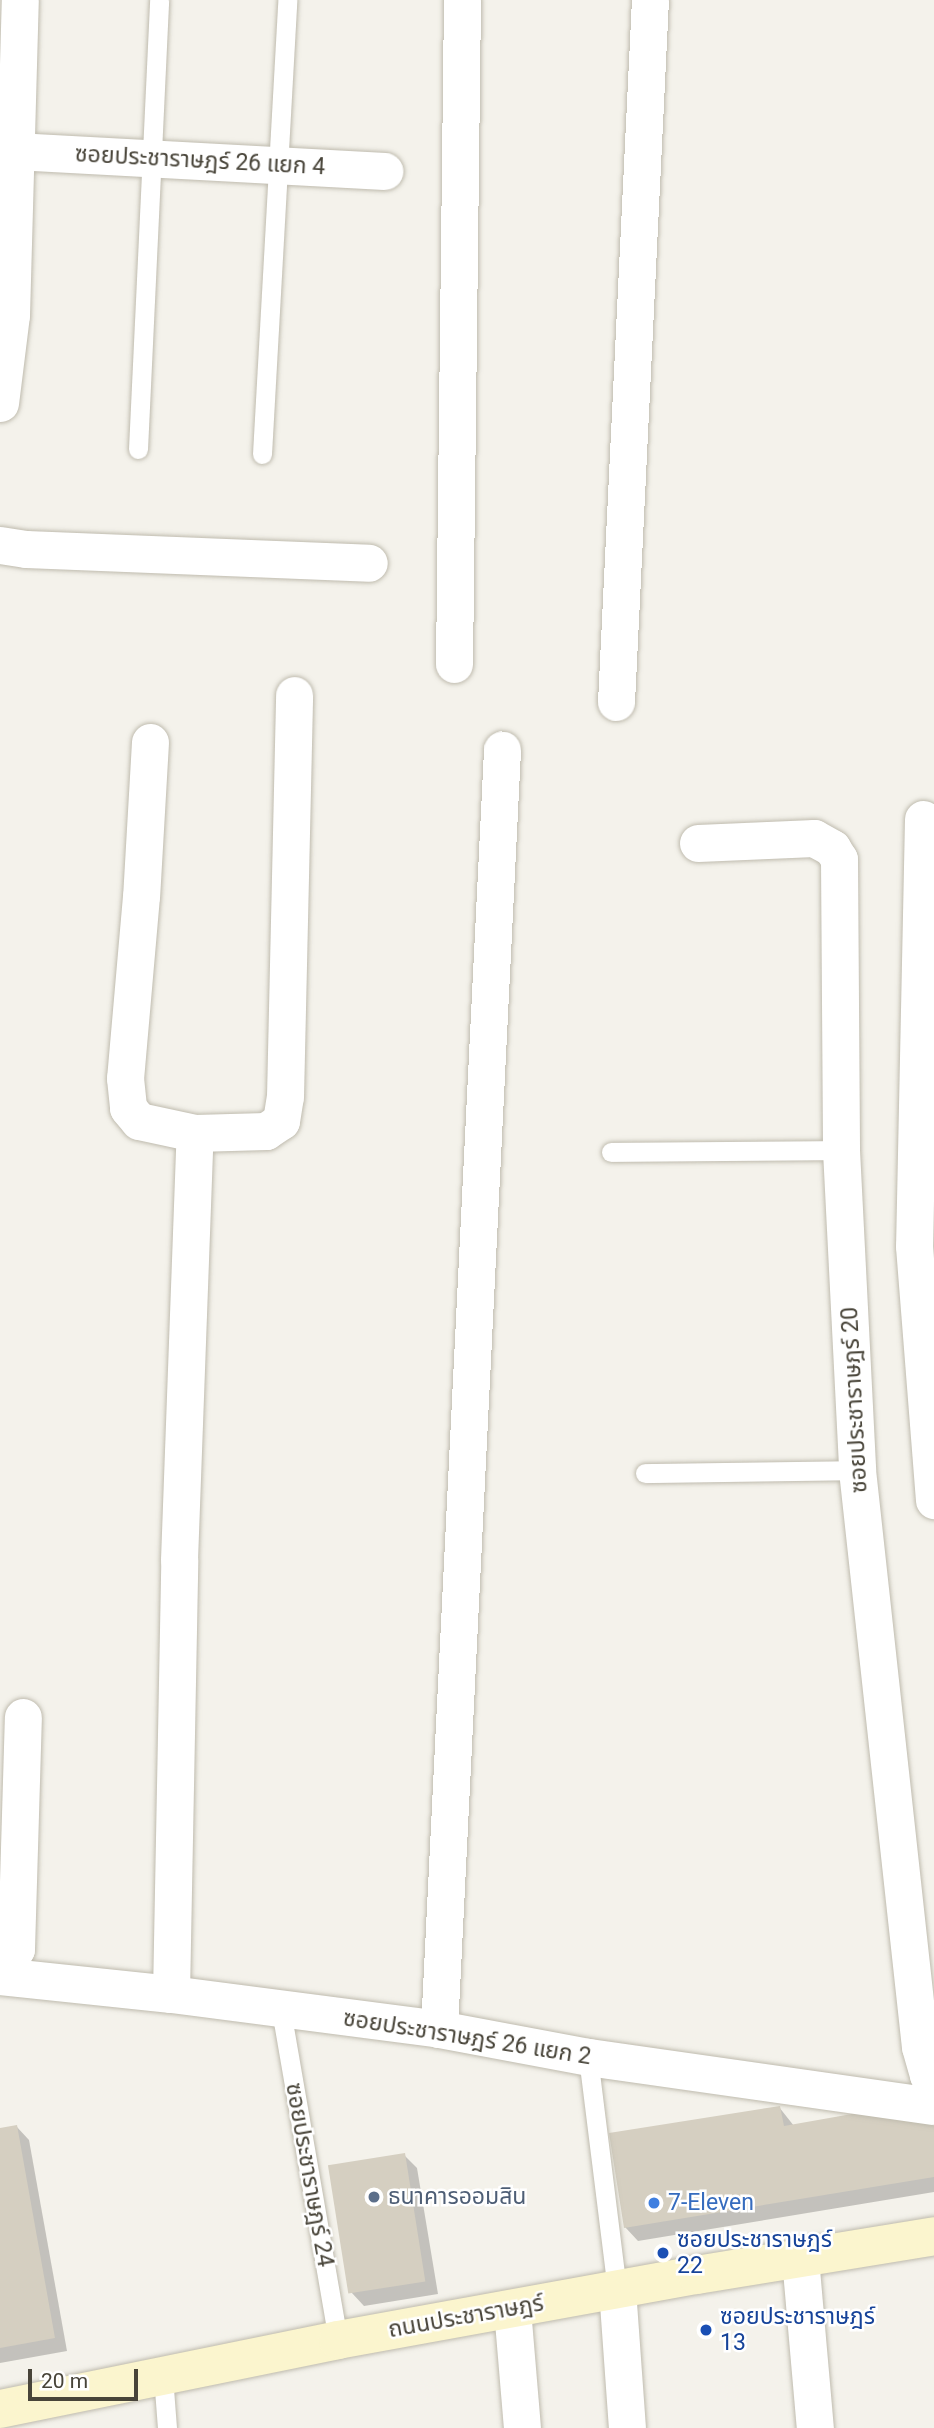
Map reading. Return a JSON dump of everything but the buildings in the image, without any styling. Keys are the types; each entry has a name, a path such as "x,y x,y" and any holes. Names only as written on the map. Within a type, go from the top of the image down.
{"main road":[{"name":"ถนนประชาราษฎร์","path":"0,2409 338,2340 617,2289 934,2236"}],"street":[{"path":"0,403 11,316 20,0"},
{"path":"454,664 462,0"},
{"path":"616,702 650,0"},
{"name":"ซอยประชาราษฎร์ 26 แยก 4","path":"15,151 384,171"},
{"path":"0,545 26,549 369,563"},
{"path":"150,742 141,896 125,1078 128,1108 139,1121 195,1133 265,1131 281,1121 285,1097 294,695"},
{"path":"439,2029 502,750"},
{"path":"923,819 914,1246 934,1500"},
{"name":"ซอยประชาราษฎร์ 20","path":"698,843 814,838 832,848 839,859 841,1150 857,1470 920,2047 928,2076 934,2084"},
{"path":"171,1994 179,1560 195,1133"},
{"path":"0,1949 16,1949 23,1717"},
{"name":"ซอยประชาราษฎร์ 26 แยก 2","path":"0,1976 171,1994 439,2029 588,2057 934,2106"},
{"path":"800,2258 815,2428"},
{"path":"617,2289 627,2428"},
{"path":"512,2309 522,2428"}],"lane":[{"path":"138,449 159,0"},
{"path":"262,454 287,0"},
{"path":"611,1152 841,1150"},
{"path":"645,1473 857,1470"},
{"name":"ซอยประชาราษฎร์ 24","path":"281,2010 338,2340"},
{"path":"588,2057 617,2289"},
{"path":"163,2376 167,2428"}],"place":[{"name":"ธนาคารออมสิน","path":"374,2197"},
{"name":"7-Eleven","path":"654,2203"},
{"name":"ซอยประชาราษฎร์ 22","path":"663,2253"},
{"name":"ซอยประชาราษฎร์ 13","path":"706,2330"}]}
